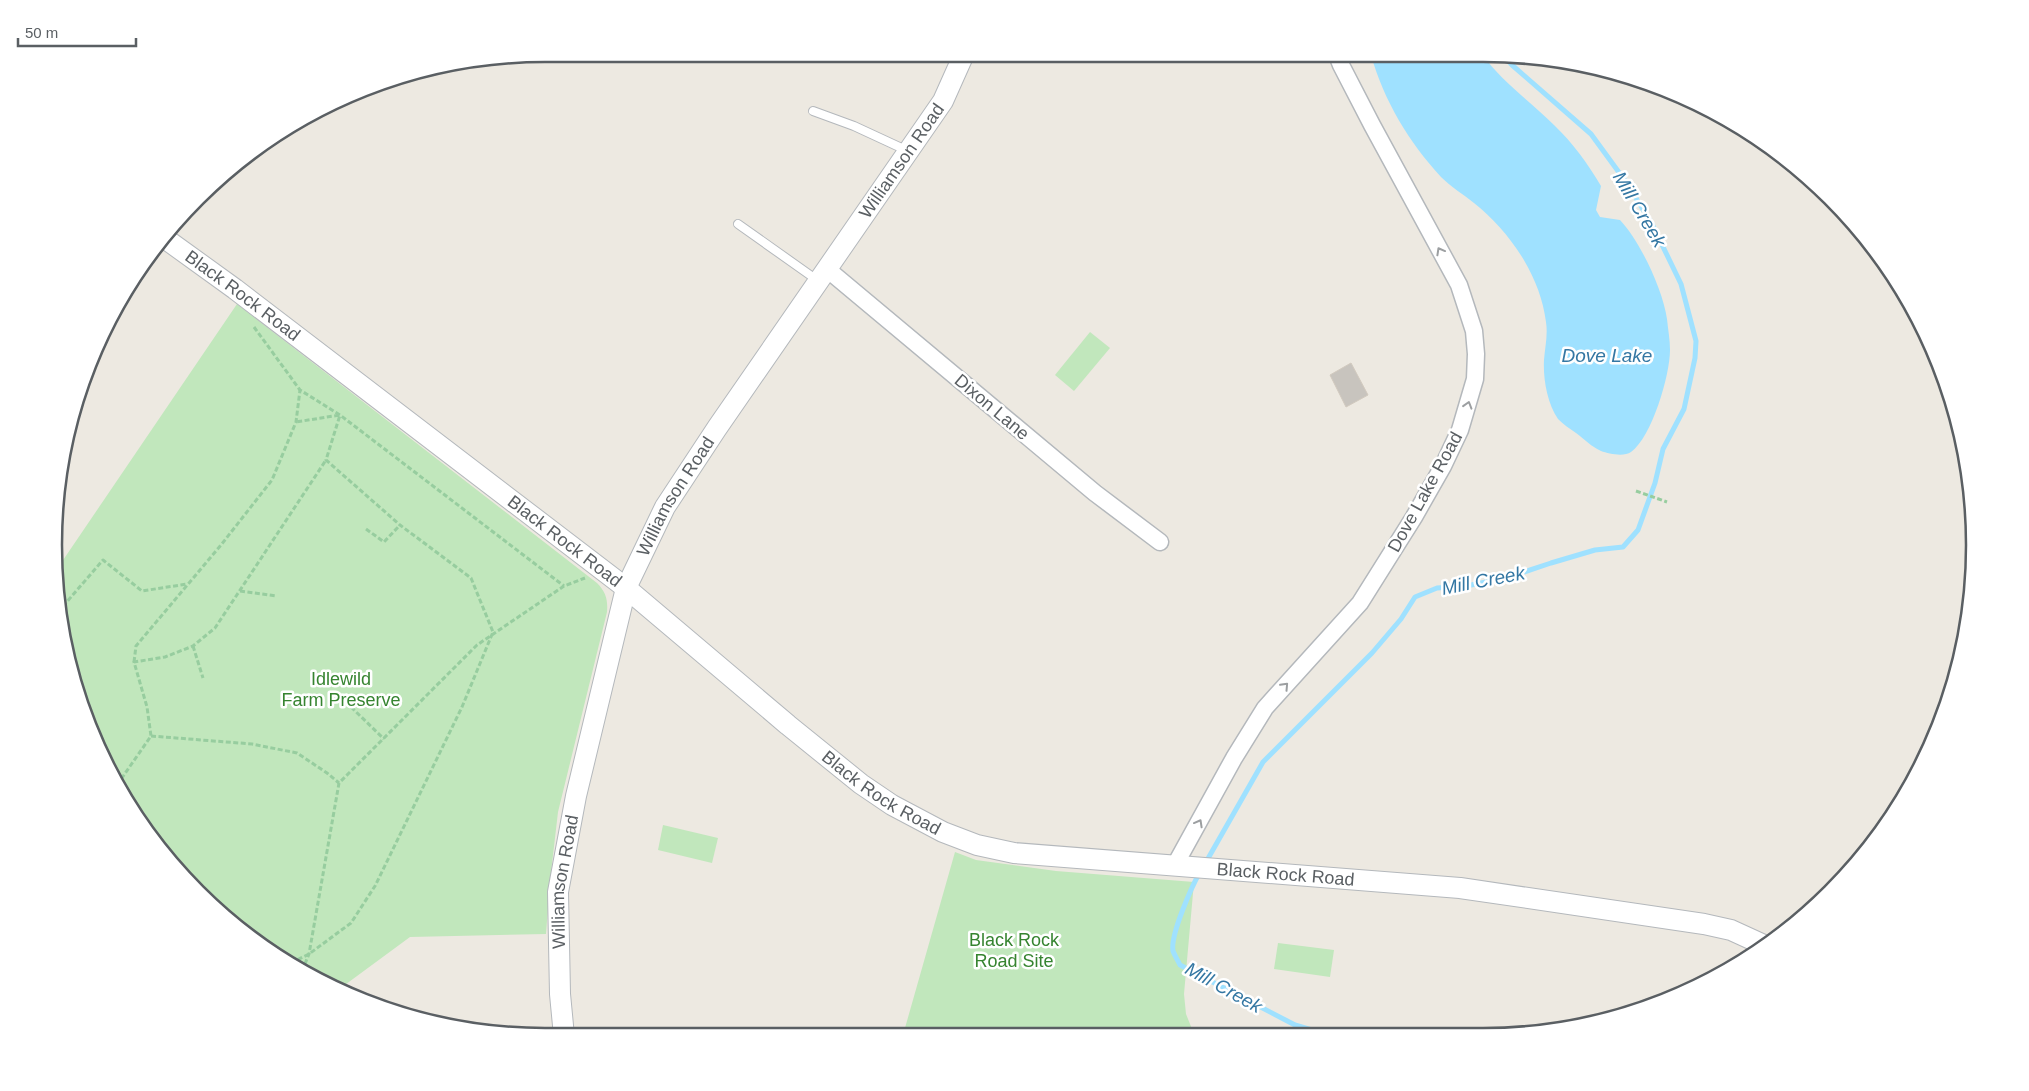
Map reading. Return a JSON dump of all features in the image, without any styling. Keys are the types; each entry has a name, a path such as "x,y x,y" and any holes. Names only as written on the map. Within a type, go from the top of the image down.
{"street":[{"name":"Williamson Road","path":"563,1028 560,994 558,892 576,796 626,588 665,507 717,428 943,101 960,62"},
{"name":"Dove Lake Road","path":"1183,866 1234,758 1265,708 1360,603 1414,517 1443,466 1460,430 1475,379 1476,354 1474,331 1459,284 1339,62"},
{"name":"Black Rock Road","path":"170,241 626,588 861,784 914,819 943,832 977,845 1014,854 1460,888 1704,924 1731,930 1758,943"},
{"name":"Dixon Lane","path":"823,275 1095,493 1160,542"}],"lane":[{"path":"813,111 854,126 908,152"},
{"path":"738,224 823,275"}],"path":[{"path":"253,326 300,390 340,415 564,586"},
{"path":"122,778 151,736 147,707 134,662 136,646 272,480 296,422 300,390"},
{"path":"296,422 340,415"},
{"path":"134,662 164,657 193,646 215,628 326,460 340,415"},
{"path":"297,960 309,954 351,923 375,886 462,707 493,632 472,578 400,525 326,460"},
{"path":"1636,491 1667,502"},
{"path":"366,529 384,542 400,525"},
{"path":"66,602 103,560 142,590 188,584"},
{"path":"305,964 309,954 339,783 477,645 493,632 564,586 603,570"},
{"path":"240,591 277,596"},
{"path":"193,646 203,678"},
{"path":"351,707 384,739"},
{"path":"151,736 252,744 297,753 339,783"}],"green space":[{"name":"Idlewild Farm Preserve","path":"237,304 597,583 604,593 607,600 607,612 558,812 546,934 410,937 345,985 304,964 251,929 204,887 162,840 127,787 112,759 88,701 79,671 67,609 63,560"},
{"path":"1090,332 1110,348 1074,391 1055,375"},
{"path":"663,825 718,838 712,863 658,850"},
{"name":"Black Rock Road Site","path":"955,852 976,860 1056,871 1194,882 1184,994 1186,1014 1192,1028 905,1028"},
{"path":"1278,943 1334,950 1330,977 1274,969"}],"water":[{"name":"Dove Lake","path":"1373,62 1489,62 1561,132 1574,146 1591,170 1601,186 1596,210 1600,217 1620,220 1628,229 1650,266 1661,294 1667,319 1670,350 1663,389 1653,420 1646,433 1639,444 1628,454 1612,454 1601,451 1564,425 1554,413 1548,398 1545,382 1546,322 1543,305 1530,271 1500,227 1441,177 1418,150 1390,105"}],"building":[{"path":"1351,363 1368,395 1346,407 1330,375"}],"waterway":[{"name":"Mill Creek","path":"1206,862 1263,762 1372,653 1401,619 1415,597 1437,588 1466,586 1506,578 1595,550 1623,547 1638,530 1655,483 1663,449 1684,409 1695,358 1696,341 1681,284 1652,224 1626,182 1591,134 1511,64"},
{"name":"Mill Creek","path":"1200,872 1187,899 1175,934 1173,951 1180,965 1295,1025 1305,1028"}]}
